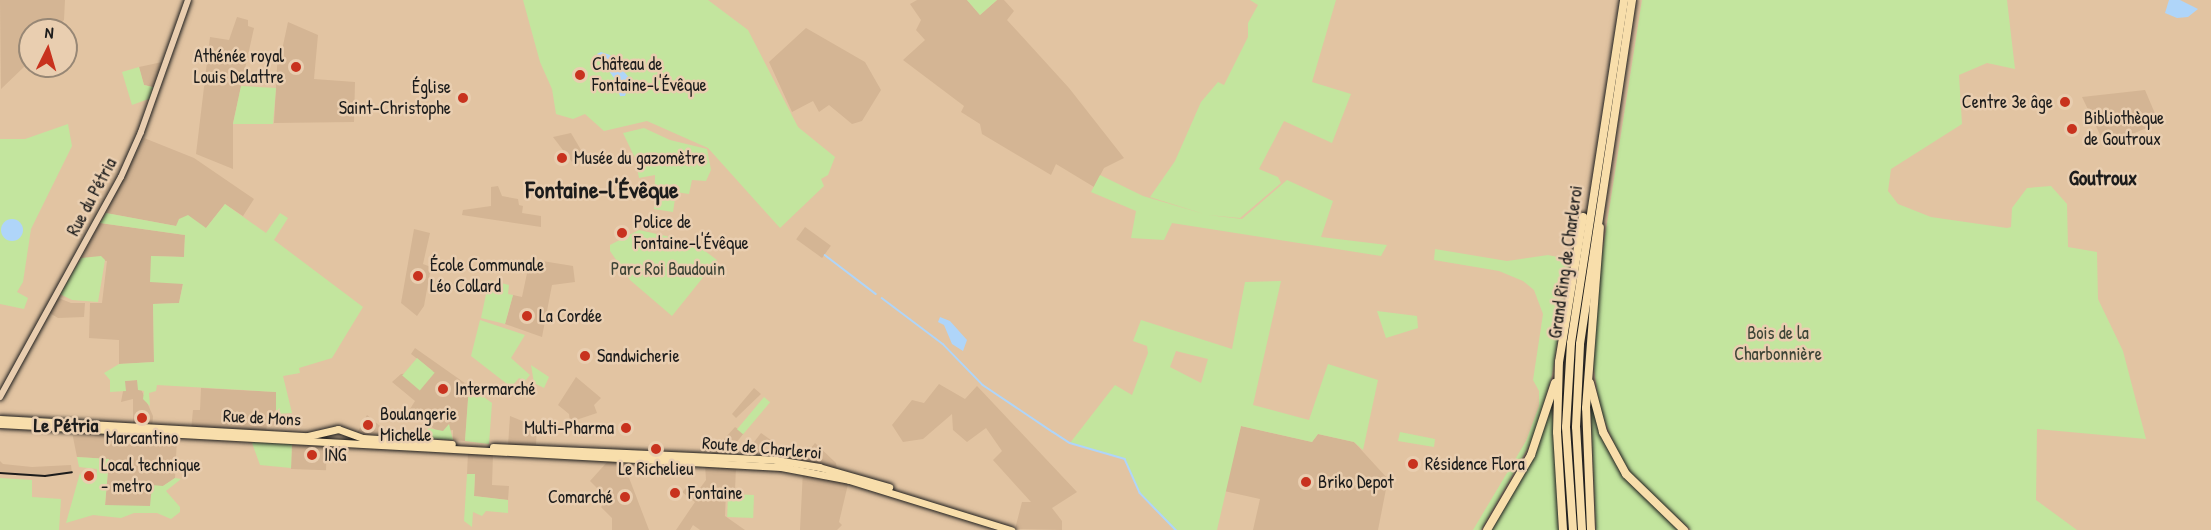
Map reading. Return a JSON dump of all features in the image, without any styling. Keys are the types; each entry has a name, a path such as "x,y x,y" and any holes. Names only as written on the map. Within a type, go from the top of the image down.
{"highway":[{"name":"Grand Ring de Charleroi","path":"1573,530 1568,471 1568,386 1575,301 1624,0"},
{"name":"Grand Ring de Charleroi","path":"1582,530 1577,469 1577,386 1590,260 1632,0"},
{"path":"1563,530 1557,440 1559,362 1572,269 1599,150"},
{"path":"1591,530 1586,445 1587,365 1605,166"},
{"path":"1487,530 1531,454 1559,362"},
{"path":"1587,365 1597,415 1611,449 1639,490 1684,530"}],"main road":[{"name":"Rue du Pétria","path":"0,397 121,177 141,132 188,0"},
{"name":"Rue de Mons","path":"0,419 308,436 329,430 375,439 629,457"},
{"name":"Rue de Mons","path":"0,424 344,444 629,457"},
{"path":"329,430 327,437 332,443"},
{"path":"344,444 349,439 348,432"},
{"name":"Route de Charleroi","path":"629,457 821,472 1011,530"}],"shaded area":[{"path":"0,0 65,0 64,18 18,18 18,73 1,89"},
{"path":"917,0 967,0 980,15 997,0 1004,0 1014,11 1007,20 1069,88 1124,158 1104,168 1094,187 1056,164 1051,175 982,134 980,124 961,112 964,106 903,60 925,40 916,30 921,20 910,4"},
{"path":"237,17 248,20 248,26 254,28 233,123 233,169 196,154 210,37 229,40"},
{"name":"Athénée royal Louis Delattre","path":"288,22 318,35 314,79 355,82 354,122 274,123 278,50 282,50"},
{"path":"806,28 865,62 881,90 862,121 852,124 829,105 819,112 813,101 792,112 769,62"},
{"path":"167,61 157,88 144,85 139,67"},
{"path":"2145,90 2159,123 2105,145 2082,97"},
{"path":"571,133 581,150 572,162 553,137"},
{"path":"144,138 194,158 254,199 243,216 225,204 206,228 176,226 106,213"},
{"path":"498,186 502,196 518,199 519,205 523,206 522,213 541,216 541,227 462,215 463,210 491,206 491,187"},
{"path":"100,223 185,235 184,257 152,256 183,283 179,303 153,304 154,362 119,364 119,340 89,338 90,303 102,303 107,261 81,258"},
{"path":"805,227 831,246 822,258 796,239"},
{"name":"École Communale Léo Collard","path":"414,229 430,233 423,264 431,267 424,306 417,316 401,303"},
{"path":"530,259 573,266 575,282 552,285 542,337 505,324 513,295 522,297"},
{"path":"56,297 71,303 85,303 84,317 58,318 48,312"},
{"path":"415,348 469,386 465,441 453,440 453,430 438,432 410,409 415,401 392,382 401,374 433,371 411,354"},
{"path":"576,377 601,398 594,405 597,413 570,422 569,414 558,405"},
{"path":"137,380 153,416 152,428 133,427 133,399 121,402 125,381"},
{"path":"939,384 965,399 977,386 1077,492 1052,508 1062,521 1062,530 1015,529 1022,502 1031,502 993,460 1002,451 986,428 967,442 953,430 952,414 923,439 903,442 892,425 912,400 924,403"},
{"path":"201,388 277,392 275,425 267,424 266,433 191,430 193,410 200,410"},
{"path":"754,388 761,394 736,418 732,414"},
{"path":"367,415 386,431 382,435 357,433"},
{"path":"510,416 537,427 536,445 508,446"},
{"path":"1241,426 1312,442 1318,434 1354,442 1388,479 1378,530 1253,530 1260,499 1224,491"},
{"path":"735,427 744,433 724,458 709,456"},
{"path":"72,432 177,438 175,478 163,486 150,506 105,506 109,459 77,457"},
{"path":"761,433 771,440 756,460 741,459"},
{"path":"292,441 327,442 326,470 291,469"},
{"path":"815,443 836,463 837,471 798,464"},
{"path":"468,452 493,454 492,485 509,486 508,500 474,496 475,475 467,474"},
{"path":"0,461 3,464 32,467 71,465 72,473 45,477 0,474"},
{"path":"608,461 623,462 649,530 612,530 612,518 601,507 608,499 590,481"},
{"path":"705,464 736,465 735,492 726,492 725,516 745,530 700,530 693,525 690,530 676,530 695,502 682,492 689,485 698,491 706,480"},
{"path":"803,470 849,480 839,522 842,525 837,530 800,530"}],"green space":[{"path":"523,0 708,0 748,30 798,127 835,157 828,175 821,179 824,186 780,228 708,148 647,121 604,131 585,114 573,119 556,114 552,89 540,62"},
{"path":"967,0 997,0 980,15"},
{"path":"1250,0 1336,0 1312,82 1351,94 1332,143 1284,121 1259,169 1278,177 1281,183 1240,218 1208,215 1242,219 1287,180 1333,201 1321,237 1387,245 1381,256 1172,223 1164,240 1131,238 1136,211 1091,192 1100,175 1143,196 1204,214 1150,197 1175,161 1201,102 1218,82 1224,85 1248,37 1248,23 1258,5"},
{"name":"Bois de la Charbonnière","path":"1642,0 2007,0 2015,69 1987,63 1959,75 1962,124 1891,169 1888,191 1898,204 1931,217 2007,228 2011,227 2012,208 2027,188 2051,186 2067,204 2068,247 2097,252 2098,299 2123,351 2146,439 2037,429 2036,500 2077,530 1691,530 1634,478 1619,455 1600,410 1593,363 1597,287"},
{"path":"139,67 144,85 157,88 154,97 132,105 122,72"},
{"path":"241,86 276,88 273,124 233,124"},
{"path":"68,124 72,146 31,229 23,282 17,292 28,298 24,309 0,304 0,139 25,139"},
{"path":"644,128 670,140 707,149 711,170 706,181 692,180 689,194 676,192 673,212 654,209 655,175 639,178 635,158 623,133"},
{"path":"225,204 266,233 280,213 288,218 274,240 363,307 332,358 299,368 300,373 283,376 292,413 276,414 276,392 157,385 156,391 149,393 150,406 143,399 144,391 138,390 137,380 125,381 126,391 110,392 110,380 104,373 119,364 154,362 153,304 179,303 183,284 150,282 151,256 184,257 185,235 100,223 106,213 176,226 179,219 188,215 206,228"},
{"name":"Parc Roi Baudouin","path":"639,230 693,242 717,260 672,316 630,280 610,251 610,245"},
{"path":"1435,249 1507,261 1548,255 1571,260 1552,375 1533,439 1481,530 1473,530 1526,441 1539,406 1539,391 1533,380 1543,314 1534,290 1523,281 1499,271 1434,260"},
{"path":"101,256 105,260 98,302 72,300 60,294 81,258"},
{"path":"489,280 509,285 508,294 513,295 505,324 481,318"},
{"path":"1281,281 1253,405 1309,420 1328,364 1378,380 1363,450 1354,442 1318,434 1312,442 1241,426 1217,530 1174,530 1140,493 1125,459 1070,443 1115,385 1132,395 1148,353 1147,346 1133,341 1141,320 1232,349 1245,282","holes":["1176,351 1208,359 1201,383 1170,367"]},
{"path":"1377,311 1417,316 1418,328 1386,338"},
{"path":"480,320 525,335 511,358 530,375 525,381 519,378 511,387 471,356"},
{"path":"417,358 435,373 420,390 402,376"},
{"path":"531,365 549,377 544,388 534,383"},
{"path":"469,386 492,403 489,444 465,441"},
{"path":"1590,395 1631,483 1681,530 1596,530"},
{"path":"764,397 770,402 743,434 737,429"},
{"path":"1552,405 1559,530 1489,530 1541,436"},
{"path":"449,424 453,440 425,438 428,428 443,431"},
{"path":"1400,432 1435,439 1434,447 1398,441"},
{"path":"255,441 292,443 291,468 260,465 252,443"},
{"path":"77,457 109,459 105,505 150,506 152,485 163,486 175,478 181,479 166,491 180,507 180,512 171,519 157,513 134,513 121,518 93,515 66,523 80,473 82,478 95,479 97,472 97,469 79,467"},
{"path":"467,474 475,474 474,496 508,500 508,513 486,511 482,516 473,512 472,527 464,521"},
{"path":"0,478 32,480 32,497 61,499 59,530 0,530"},
{"path":"728,494 754,495 753,518 727,517"}],"water":[{"path":"2169,0 2180,0 2198,9 2188,17 2177,18 2165,13"},
{"path":"601,52 610,55 631,80 625,96 620,96 614,78 597,54"},
{"path":"12,219 22,226 23,230 16,240 12,241 2,234 1,230 8,220"},
{"path":"940,317 950,321 967,340 963,351 952,344 944,325 938,322"}],"waterway":[{"path":"825,255 876,294"},
{"path":"882,298 943,344 983,385 1053,432 1070,443 1125,459 1140,493 1176,530"}],"tram line":[{"path":"0,473 45,476 72,472"}],"place":[{"name":"Athénée royal Louis Delattre","path":"296,67"},
{"name":"Château de Fontaine-l'Évêque","path":"580,75"},
{"name":"Église Saint-Christophe","path":"463,98"},
{"name":"Centre 3e âge","path":"2065,102"},
{"name":"Bibliothèque de Goutroux","path":"2072,129"},
{"name":"Musée du gazomètre","path":"562,158"},
{"name":"Police de Fontaine-l'Évêque","path":"622,233"},
{"name":"École Communale Léo Collard","path":"418,276"},
{"name":"La Cordée","path":"527,316"},
{"name":"Sandwicherie","path":"585,356"},
{"name":"Intermarché","path":"443,389"},
{"name":"Marcantino","path":"142,418"},
{"name":"Boulangerie Michelle","path":"368,425"},
{"name":"Multi-Pharma","path":"626,428"},
{"name":"Le Richelieu","path":"656,449"},
{"name":"ING","path":"312,455"},
{"name":"Résidence Flora","path":"1413,464"},
{"name":"Local technique - metro","path":"89,476"},
{"name":"Briko Depot","path":"1306,482"},
{"name":"Fontaine","path":"675,493"},
{"name":"Comarché","path":"625,497"}],"district":[{"name":"Goutroux","path":"2103,178"},
{"name":"Fontaine-l'Évêque","path":"602,190"},
{"name":"Le Pétria","path":"66,424"}]}
